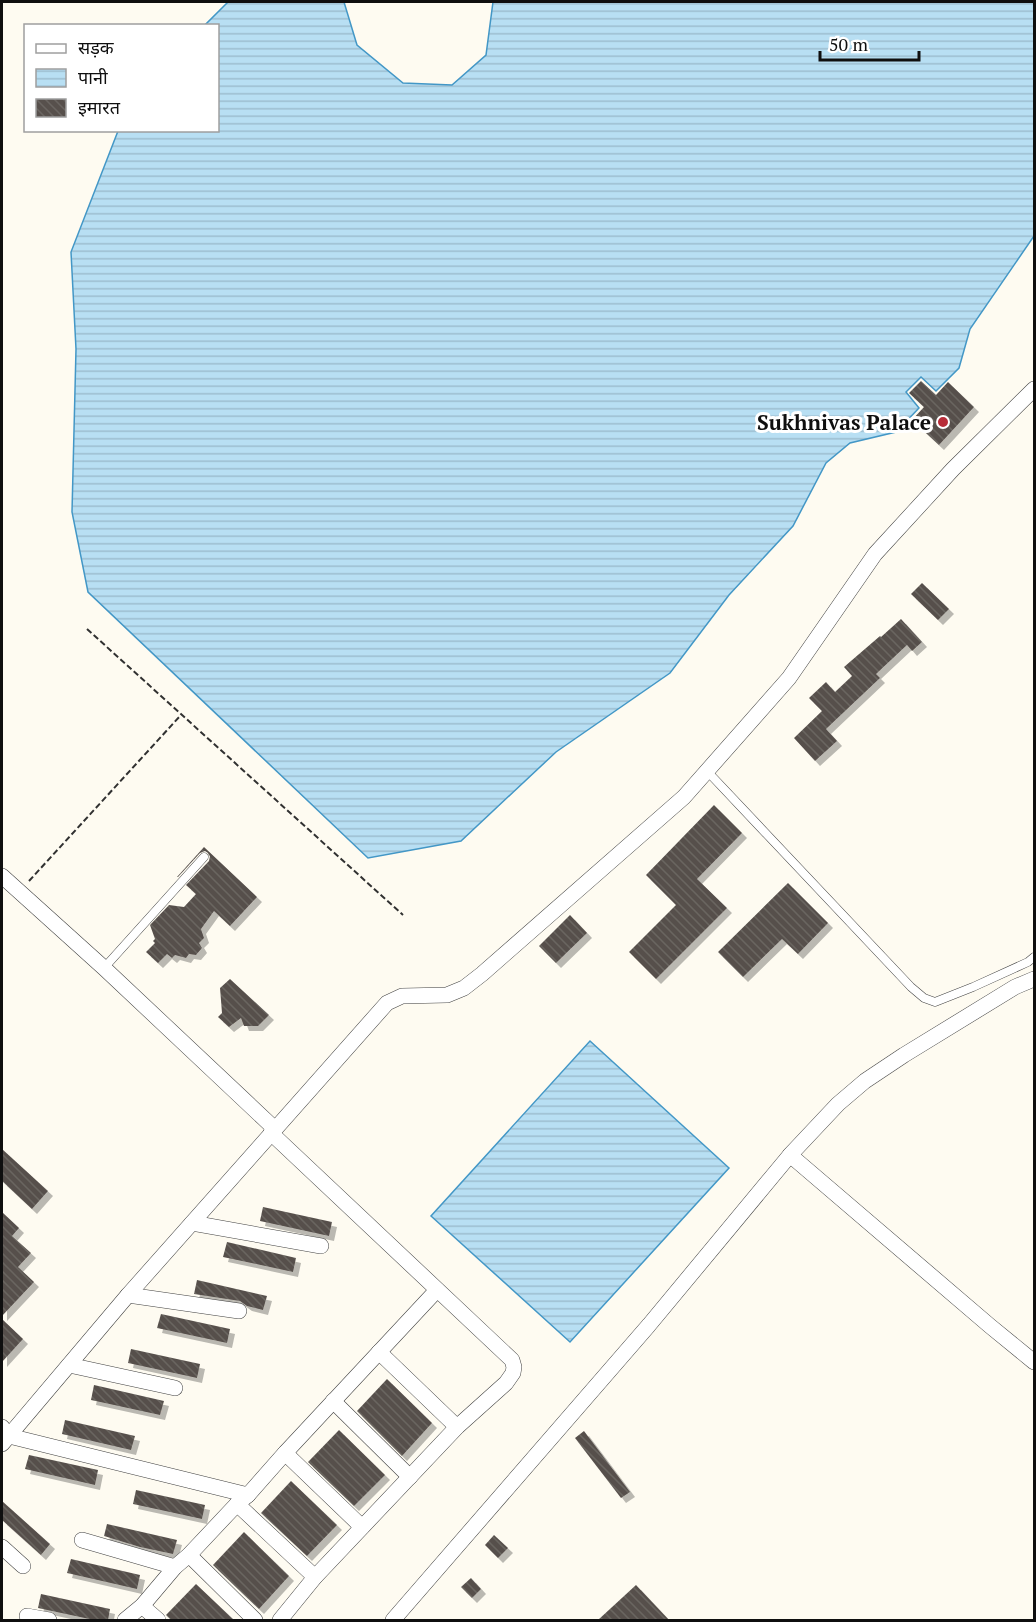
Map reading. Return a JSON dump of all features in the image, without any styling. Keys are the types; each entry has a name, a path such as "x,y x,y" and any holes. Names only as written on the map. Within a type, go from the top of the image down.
{"street":[{"path":"315,1577 242,1500 4,1436 387,1003 402,996 447,995 464,988 684,797 789,678 875,554 953,469 1035,390"},
{"path":"2,877 104,968 512,1360 513,1374 506,1383 457,1427 315,1577 280,1620"},
{"path":"393,1620 649,1325 790,1155 838,1104 865,1081 904,1055 1015,987 1035,979"},
{"path":"790,1155 1035,1362"},
{"path":"192,1223 321,1246"},
{"path":"125,1620 142,1606 175,1567 242,1500 437,1290"},
{"path":"128,1295 239,1311"},
{"path":"379,1352 457,1427"},
{"path":"69,1365 175,1388"},
{"path":"333,1401 410,1477"},
{"path":"285,1453 362,1527"},
{"path":"82,1540 175,1567"},
{"path":"2,1547 23,1566"},
{"path":"189,1555 255,1620"},
{"path":"142,1606 158,1620"},
{"path":"27,1616 49,1620"}],"lane":[{"path":"707,771 924,998 935,1002 973,987 1035,957"},
{"path":"104,968 204,857"}],"path":[{"path":"87,629 403,915"},
{"path":"19,892 182,715"}],"water":[{"path":"228,2 344,2 357,45 403,83 452,85 486,55 493,2 1034,2 1034,236 970,329 959,368 936,391 921,377 906,392 919,408 896,432 850,443 826,463 793,526 729,595 670,673 556,752 461,841 368,858 88,592 72,512 76,349 71,252 118,132 219,132 219,24 206,24"},
{"path":"590,1041 729,1168 570,1342 431,1216"}],"building":[{"path":"921,381 936,395 948,382 974,407 939,445 912,420 924,407 909,393"},
{"path":"922,583 949,609 938,620 911,594"},
{"path":"901,619 922,642 912,651 907,645 876,674 880,678 826,729 837,741 815,761 794,738 822,711 809,698 826,682 835,692 852,676 844,667"},
{"path":"714,805 742,833 697,879 727,908 656,979 629,952 676,905 646,875"},
{"path":"204,847 257,897 230,926 214,911 201,929 204,938 199,943 202,948 196,955 189,954 186,958 175,955 172,958 167,954 158,963 146,952 155,943 150,925 169,905 184,907 196,894 186,885 209,861 208,853 205,851 200,853 177,877"},
{"path":"788,883 828,923 798,954 782,939 743,977 718,952"},
{"path":"570,915 587,933 556,963 539,946"},
{"path":"230,979 269,1015 258,1026 244,1026 241,1018 229,1027 218,1017 222,1013 220,988"},
{"path":"2,1149 48,1191 32,1209 2,1181"},
{"path":"263,1207 332,1222 329,1236 260,1221"},
{"path":"2,1212 19,1228 12,1236 31,1253 18,1267 34,1282 2,1316"},
{"path":"227,1242 296,1258 293,1272 223,1257"},
{"path":"197,1280 267,1296 263,1310 247,1306 240,1301 194,1294"},
{"path":"161,1314 230,1329 227,1343 157,1328"},
{"path":"2,1319 23,1339 2,1362"},
{"path":"131,1349 200,1364 197,1378 128,1363"},
{"path":"387,1379 432,1423 402,1456 357,1411"},
{"path":"94,1385 164,1401 160,1415 91,1400"},
{"path":"65,1420 135,1436 131,1450 62,1434"},
{"path":"339,1430 385,1475 354,1506 308,1462"},
{"path":"584,1431 630,1492 621,1498 575,1438"},
{"path":"29,1455 98,1470 95,1485 25,1469"},
{"path":"291,1481 337,1525 307,1556 261,1513"},
{"path":"136,1490 205,1505 202,1519 133,1504"},
{"path":"2,1501 50,1544 41,1555 2,1520"},
{"path":"107,1524 177,1540 173,1554 104,1536"},
{"path":"244,1532 289,1576 259,1609 213,1565"},
{"path":"494,1535 508,1548 498,1558 485,1545"},
{"path":"71,1559 140,1575 137,1589 67,1573"},
{"path":"471,1578 481,1589 472,1598 461,1587"},
{"path":"196,1584 234,1620 171,1620 166,1615"},
{"path":"636,1585 669,1620 598,1620"},
{"path":"41,1594 110,1609 108,1620 94,1620 38,1608"}],"place":[{"name":"Sukhnivas Palace","path":"943,422"}]}
